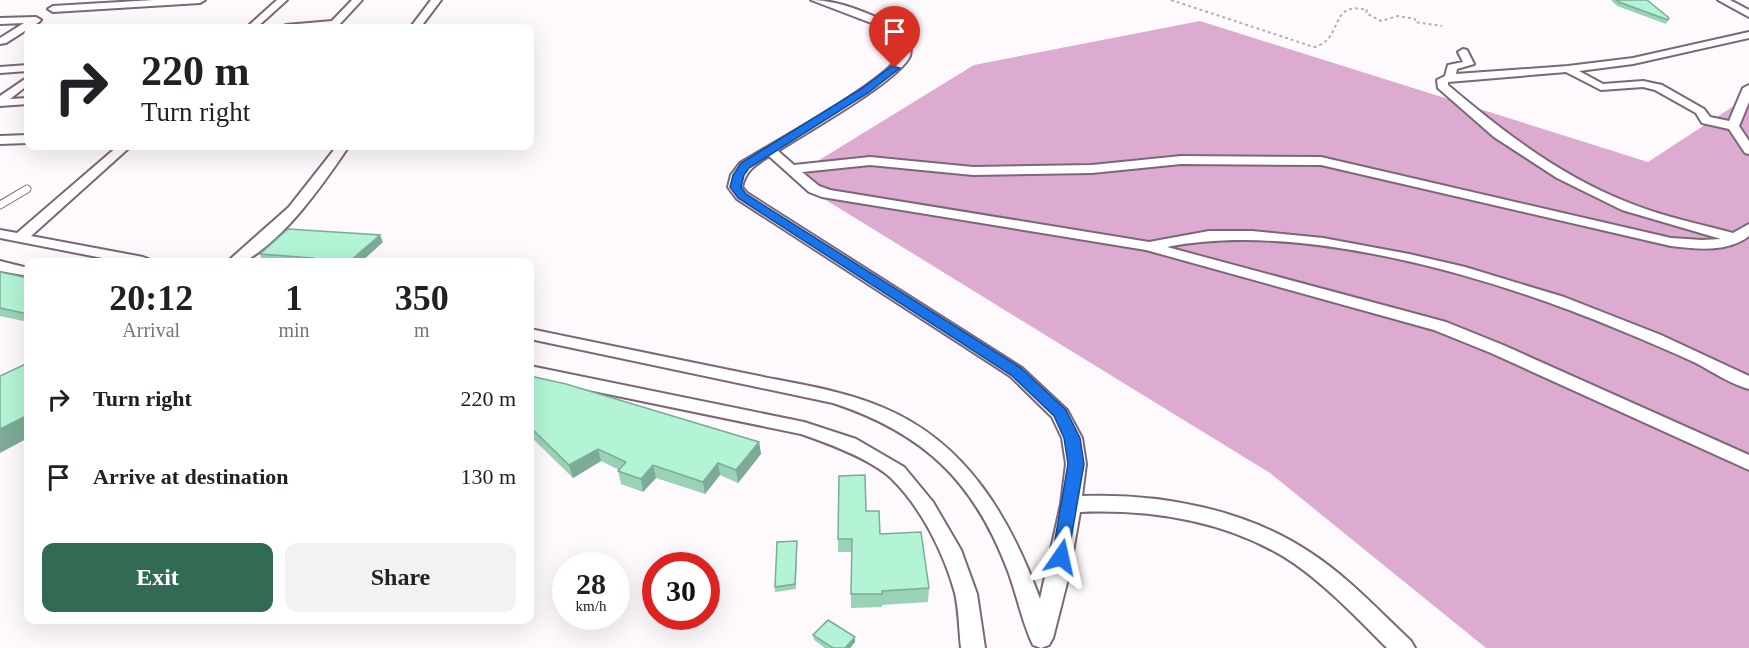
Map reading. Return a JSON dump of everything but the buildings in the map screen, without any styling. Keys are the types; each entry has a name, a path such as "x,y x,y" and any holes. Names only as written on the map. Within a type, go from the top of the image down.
{"street":[{"path":"29,24 67,0"},
{"path":"53,9 134,2 200,0"},
{"path":"255,24 282,0"},
{"path":"335,24 357,0"},
{"path":"418,24 436,0"},
{"path":"816,0 900,34 906,42 905,55 895,68 865,91 745,166 738,175 735,187 742,196 1016,372 1038,390 1060,414 1072,438 1076,464 1058,575 1040,643"},
{"path":"1723,0 1749,14"},
{"path":"0,21 36,20"},
{"path":"1,41 24,27"},
{"path":"1734,239 1627,207 1562,175 1498,135 1442,86 1443,80 1450,78 1568,69 1647,58 1749,35"},
{"path":"1,41 24,40"},
{"path":"1450,78 1452,67 1469,64 1463,52"},
{"path":"0,70 24,68"},
{"path":"1568,69 1601,87 1643,84 1658,87 1700,111 1706,120 1733,126 1749,150"},
{"path":"0,102 24,83"},
{"path":"1733,126 1749,88"},
{"path":"0,102 24,101"},
{"path":"0,140 24,139"},
{"path":"20,238 121,150"},
{"path":"240,258 256,247 291,214 317,185 340,150"},
{"path":"770,150 814,189 845,199 1147,246 1440,326 1497,349 1749,463"},
{"path":"789,169 870,160 974,171 1092,170 1181,160 1321,161 1671,242 1717,244 1734,239 1749,228"},
{"path":"0,234 122,258"},
{"path":"1147,246 1215,235 1264,236 1326,243 1442,265 1529,290 1590,312 1749,383"},
{"path":"0,266 24,271"},
{"path":"534,335 837,398 880,413 921,435 953,462 987,504 1017,562 1040,643"},
{"path":"534,373 804,428 849,444 897,472 926,507 950,550 966,594 973,648"},
{"path":"1071,504 1134,504 1195,514 1268,539 1303,557 1403,648"}],"lane":[{"path":"0,205 27,189"}],"path":[{"path":"1171,0 1314,47 1321,47 1328,41 1342,9 1348,5 1367,10 1366,13 1381,21 1390,16 1400,15 1411,17 1415,22 1442,26"}],"shaded area":[{"path":"1200,21 1648,162 1749,96 1749,648 1486,648 1270,473 790,178 974,65"}],"route":[{"path":"895,68 865,91 745,166 738,175 735,187 742,196 1016,372 1038,390 1060,414 1072,438 1076,464 1061,557"}]}
